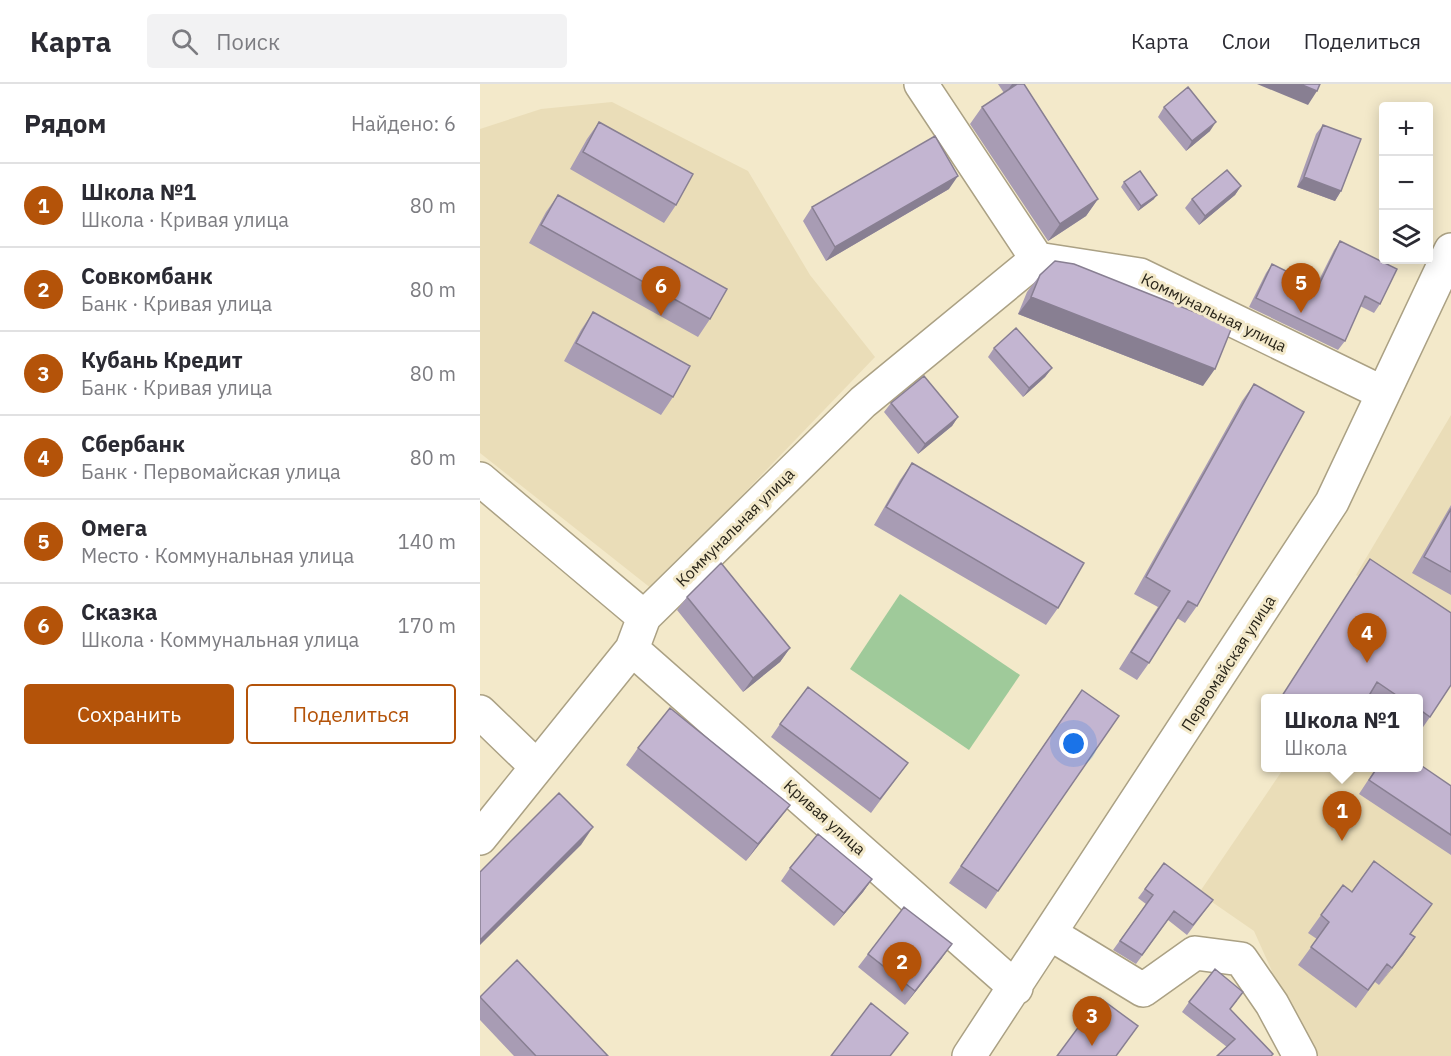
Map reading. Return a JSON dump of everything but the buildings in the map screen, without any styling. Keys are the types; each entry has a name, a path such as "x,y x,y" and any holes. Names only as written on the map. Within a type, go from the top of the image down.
{"street":[{"path":"921,84 1037,259"},
{"name":"Первомайская улица","path":"969,1056 1016,988 1332,502 1451,250"},
{"name":"Коммунальная улица","path":"480,838 632,649 644,617 863,402 1037,259 1140,275 1383,393"},
{"path":"480,479 644,617"},
{"name":"Кривая улица","path":"632,649 1016,988"},
{"path":"480,712 537,767"},
{"path":"1051,934 1143,990 1195,953 1241,959 1272,1004 1300,1056"}],"shaded area":[{"path":"612,102 748,171 810,275 875,357 652,589 480,453 480,129 541,109"},
{"path":"1451,415 1451,632 1356,575"},
{"path":"1423,771 1451,789 1451,1056 1310,1056 1254,931 1199,893 1281,772"}],"green space":[{"path":"900,594 1020,675 969,750 850,669"}],"place":[{"name":"Омега","path":"1301,313"},
{"name":"Сказка","path":"661,316"},
{"name":"Сбербанк","path":"1367,663"},
{"name":"Школа №1","path":"1342,841"},
{"name":"Совкомбанк","path":"902,992"},
{"name":"Кубань Кредит","path":"1092,1046"}]}
